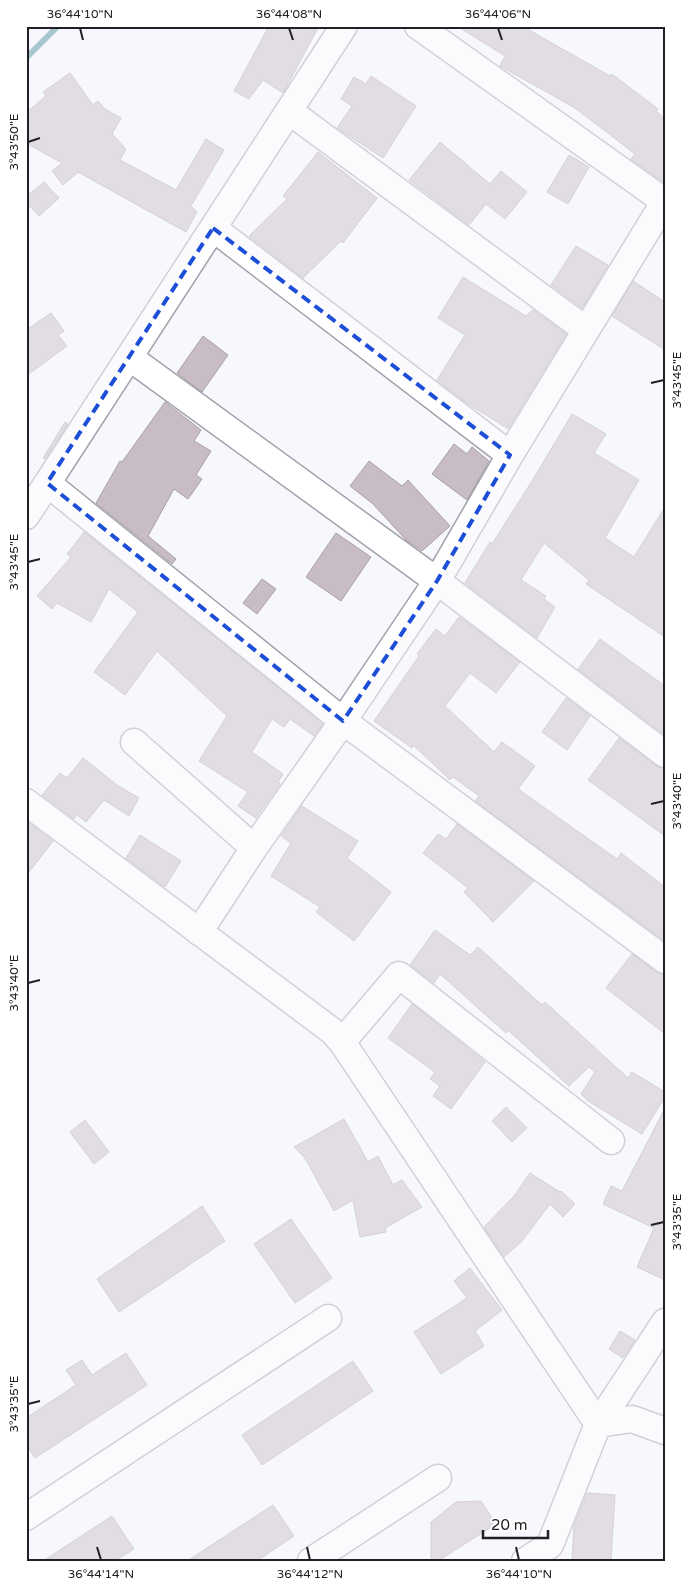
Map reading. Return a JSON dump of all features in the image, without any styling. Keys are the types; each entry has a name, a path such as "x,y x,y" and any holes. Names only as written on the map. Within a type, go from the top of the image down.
{"street":[{"path":"26,516 344,26"},
{"path":"199,932 254,848 343,721 437,581 510,455 665,201 418,26"},
{"path":"289,111 586,330"},
{"path":"213,228 510,455"},
{"path":"129,357 437,581 665,754"},
{"path":"47,483 343,721 665,960"},
{"path":"134,742 254,848"},
{"path":"26,802 332,1031 342,1042 598,1424"},
{"path":"342,1042 399,976 611,1141"},
{"path":"26,1517 328,1318"},
{"path":"525,1561 556,1553 598,1424 665,1322"},
{"path":"598,1424 632,1419 665,1431"},
{"path":"311,1561 438,1478"}],"highlighted area":[{"path":"213,228 510,455 437,581 343,721 47,483"}],"building":[{"path":"269,26 319,26 283,93 263,80 249,99 234,91"},
{"path":"457,26 522,26 610,76 612,74 658,109 656,111 665,119 665,183 631,159 635,154 575,108 500,66 505,56"},
{"path":"70,73 93,105 98,101 105,109 121,118 112,134 126,149 120,160 176,190 206,139 224,150 191,206 197,212 186,232 78,172 63,185 52,171 62,163 26,143 26,113 46,96 43,92"},
{"path":"371,76 416,106 383,158 337,128 352,106 341,99 354,77 366,84"},
{"path":"440,142 490,184 501,171 527,192 505,219 486,204 469,225 409,180"},
{"path":"318,152 377,198 343,243 341,241 303,278 249,236 287,199 283,196"},
{"path":"569,155 589,167 568,204 547,192"},
{"path":"44,182 59,198 39,216 26,202 26,197"},
{"path":"576,246 608,265 582,308 551,285"},
{"path":"463,277 526,316 533,310 566,334 508,429 467,403 437,380 465,335 438,318"},
{"path":"633,281 665,302 665,350 612,316"},
{"path":"51,313 64,331 58,335 67,346 26,376 26,330"},
{"path":"203,336 228,355 202,392 177,373"},
{"path":"165,402 201,430 194,441 211,451 196,475 202,479 188,499 174,489 148,536 176,559 172,564 96,503 120,461 122,462"},
{"path":"572,414 606,434 594,453 639,480 605,538 634,557 665,507 665,637 586,584 589,580 544,543 521,580 546,596 544,599 555,607 537,638 465,583 490,542 492,544 532,481"},
{"path":"65,422 68,424 45,459 43,458"},
{"path":"454,444 467,454 472,447 489,461 467,500 432,474"},
{"path":"369,461 402,486 408,480 450,526 422,551 406,540 373,504 350,486"},
{"path":"84,532 323,724 314,736 290,719 284,727 272,719 252,752 283,774 278,782 280,784 256,818 238,806 248,792 199,761 227,716 157,651 125,695 94,672 138,612 109,589 91,622 57,603 52,609 37,596 71,557 67,554"},
{"path":"336,533 371,557 341,601 306,577"},
{"path":"262,579 276,589 257,614 243,603"},
{"path":"459,617 520,662 496,693 470,673 445,706 494,752 502,742 535,766 518,789 617,859 621,853 665,887 665,941 475,801 479,796 453,777 450,780 413,745 412,748 374,721 419,656 417,654 436,629 445,636"},
{"path":"600,639 665,686 665,735 578,669"},
{"path":"566,698 590,716 567,750 542,732"},
{"path":"619,738 656,766 665,769 665,836 588,780"},
{"path":"83,758 117,785 139,798 129,816 104,800 86,822 77,815 74,819 42,795 60,773 67,778"},
{"path":"302,806 358,841 347,858 391,892 354,941 316,912 320,907 271,876 291,843 281,836"},
{"path":"26,821 53,841 26,876"},
{"path":"457,824 534,881 493,922 464,892 468,888 423,853 438,834 446,839"},
{"path":"140,835 181,861 165,887 126,858"},
{"path":"435,930 470,955 478,947 542,1005 545,1002 628,1078 632,1072 665,1092 665,1097 642,1134 588,1101 581,1094 595,1072 589,1067 569,1086 508,1030 506,1033 440,974 434,983 410,965"},
{"path":"632,954 656,972 665,975 665,1034 606,988"},
{"path":"412,1004 485,1062 451,1109 433,1096 440,1086 430,1079 435,1072 388,1038"},
{"path":"506,1107 527,1128 512,1142 492,1121"},
{"path":"665,1108 665,1280 637,1267 654,1228 603,1204 611,1186 622,1191"},
{"path":"344,1119 368,1162 378,1156 393,1185 402,1180 422,1207 385,1228 386,1232 360,1237 353,1200 334,1211 305,1158 294,1147"},
{"path":"85,1120 109,1152 94,1164 70,1132"},
{"path":"530,1173 561,1191 575,1204 563,1217 550,1204 522,1241 504,1257 484,1227 514,1196"},
{"path":"202,1206 225,1241 119,1312 97,1279"},
{"path":"291,1219 332,1278 295,1303 254,1244"},
{"path":"470,1268 502,1310 475,1331 484,1346 441,1374 414,1332 467,1298 454,1281"},
{"path":"620,1331 635,1340 623,1358 609,1349"},
{"path":"126,1353 147,1385 35,1458 26,1444 26,1418 76,1385 66,1370 82,1360 92,1375"},
{"path":"353,1361 373,1391 262,1465 242,1435"},
{"path":"587,1493 615,1495 611,1561 572,1560 574,1526"},
{"path":"481,1501 496,1524 438,1561 431,1561 431,1522 456,1502"},
{"path":"273,1505 294,1536 257,1561 187,1561"},
{"path":"112,1516 134,1549 115,1561 43,1561"}],"waterway":[{"path":"26,58 58,26"}]}
